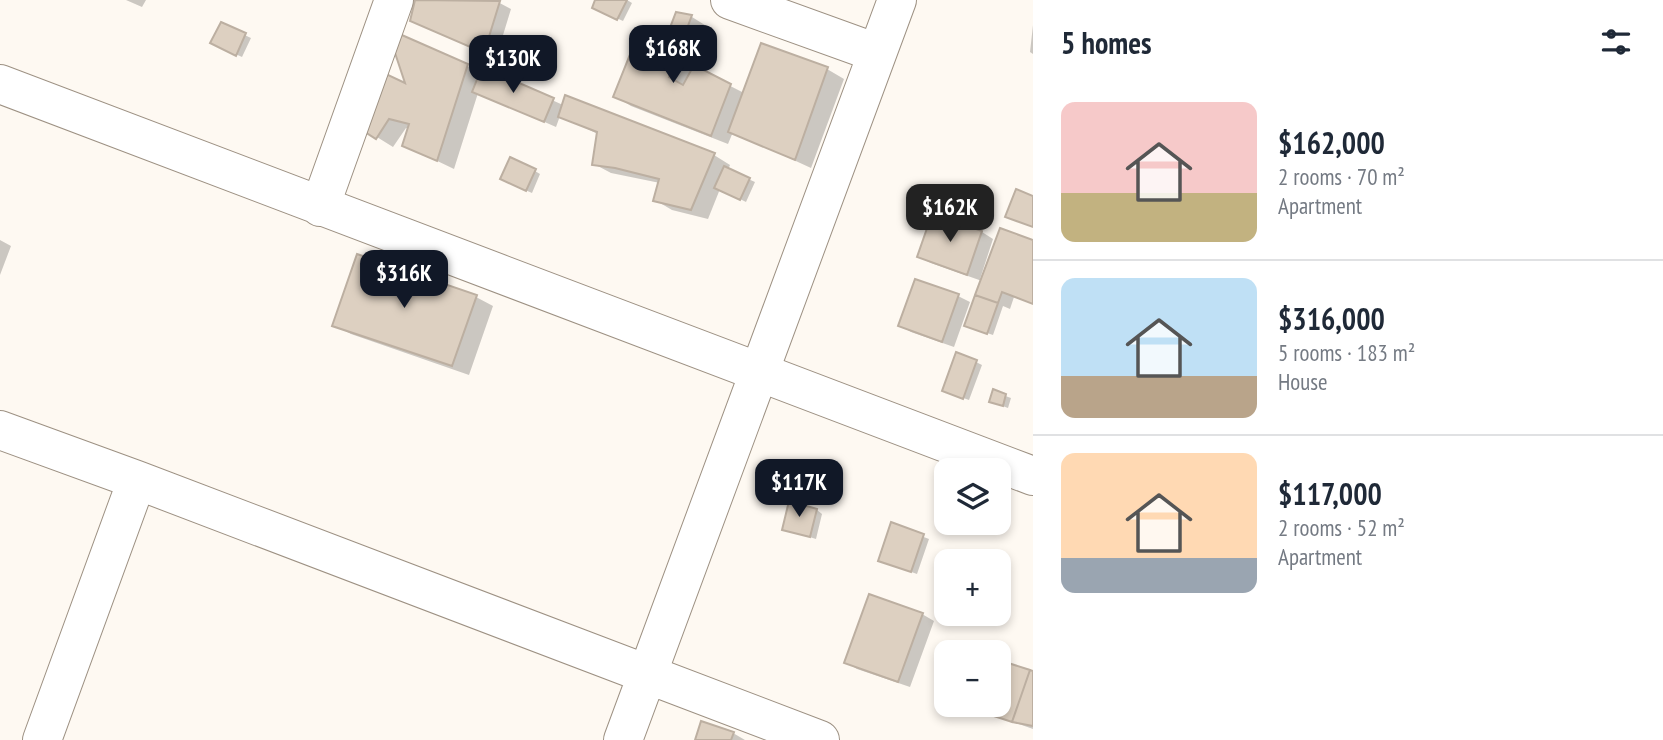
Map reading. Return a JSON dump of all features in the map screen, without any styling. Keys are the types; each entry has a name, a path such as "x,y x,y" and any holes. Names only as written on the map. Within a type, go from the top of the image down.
{"street":[{"path":"320,207 394,0"},
{"path":"730,0 877,53"},
{"path":"623,740 897,0"},
{"path":"0,84 1033,476"},
{"path":"0,430 820,740"},
{"path":"42,740 137,480"}],"building":[{"path":"415,0 500,1 484,53 410,21"},
{"path":"595,0 627,0 617,20 592,8"},
{"path":"676,12 692,15 669,77 683,85 694,65 731,84 711,136 613,97 633,47 660,54"},
{"path":"221,22 246,33 236,56 210,43"},
{"path":"395,32 468,64 437,161 402,146 409,124 389,119 376,139 362,130 384,73 405,83 393,47"},
{"path":"761,43 828,67 795,160 728,132"},
{"path":"482,67 554,98 544,122 472,92"},
{"path":"565,95 715,153 691,210 653,201 659,179 592,165 597,132 558,117"},
{"path":"510,157 536,169 526,191 500,179"},
{"path":"724,166 750,178 740,200 714,188"},
{"path":"1016,189 1033,196 1033,227 1005,217"},
{"path":"932,214 982,231 967,275 917,257"},
{"path":"1000,228 1033,240 1033,304 1002,292 998,303 975,295"},
{"path":"357,254 477,295 452,366 332,326"},
{"path":"915,279 959,294 942,342 898,326"},
{"path":"975,295 998,303 987,334 964,326"},
{"path":"956,352 977,360 963,399 942,391"},
{"path":"993,389 1006,394 1003,406 989,402"},
{"path":"789,501 817,509 810,537 782,530"},
{"path":"891,522 924,534 911,572 878,561"},
{"path":"869,594 923,613 898,682 844,663"},
{"path":"1011,664 1030,670 1012,722 997,717 1011,717"},
{"path":"1030,670 1033,671 1033,726 1012,722"},
{"path":"701,721 734,732 731,740 695,740"}]}
